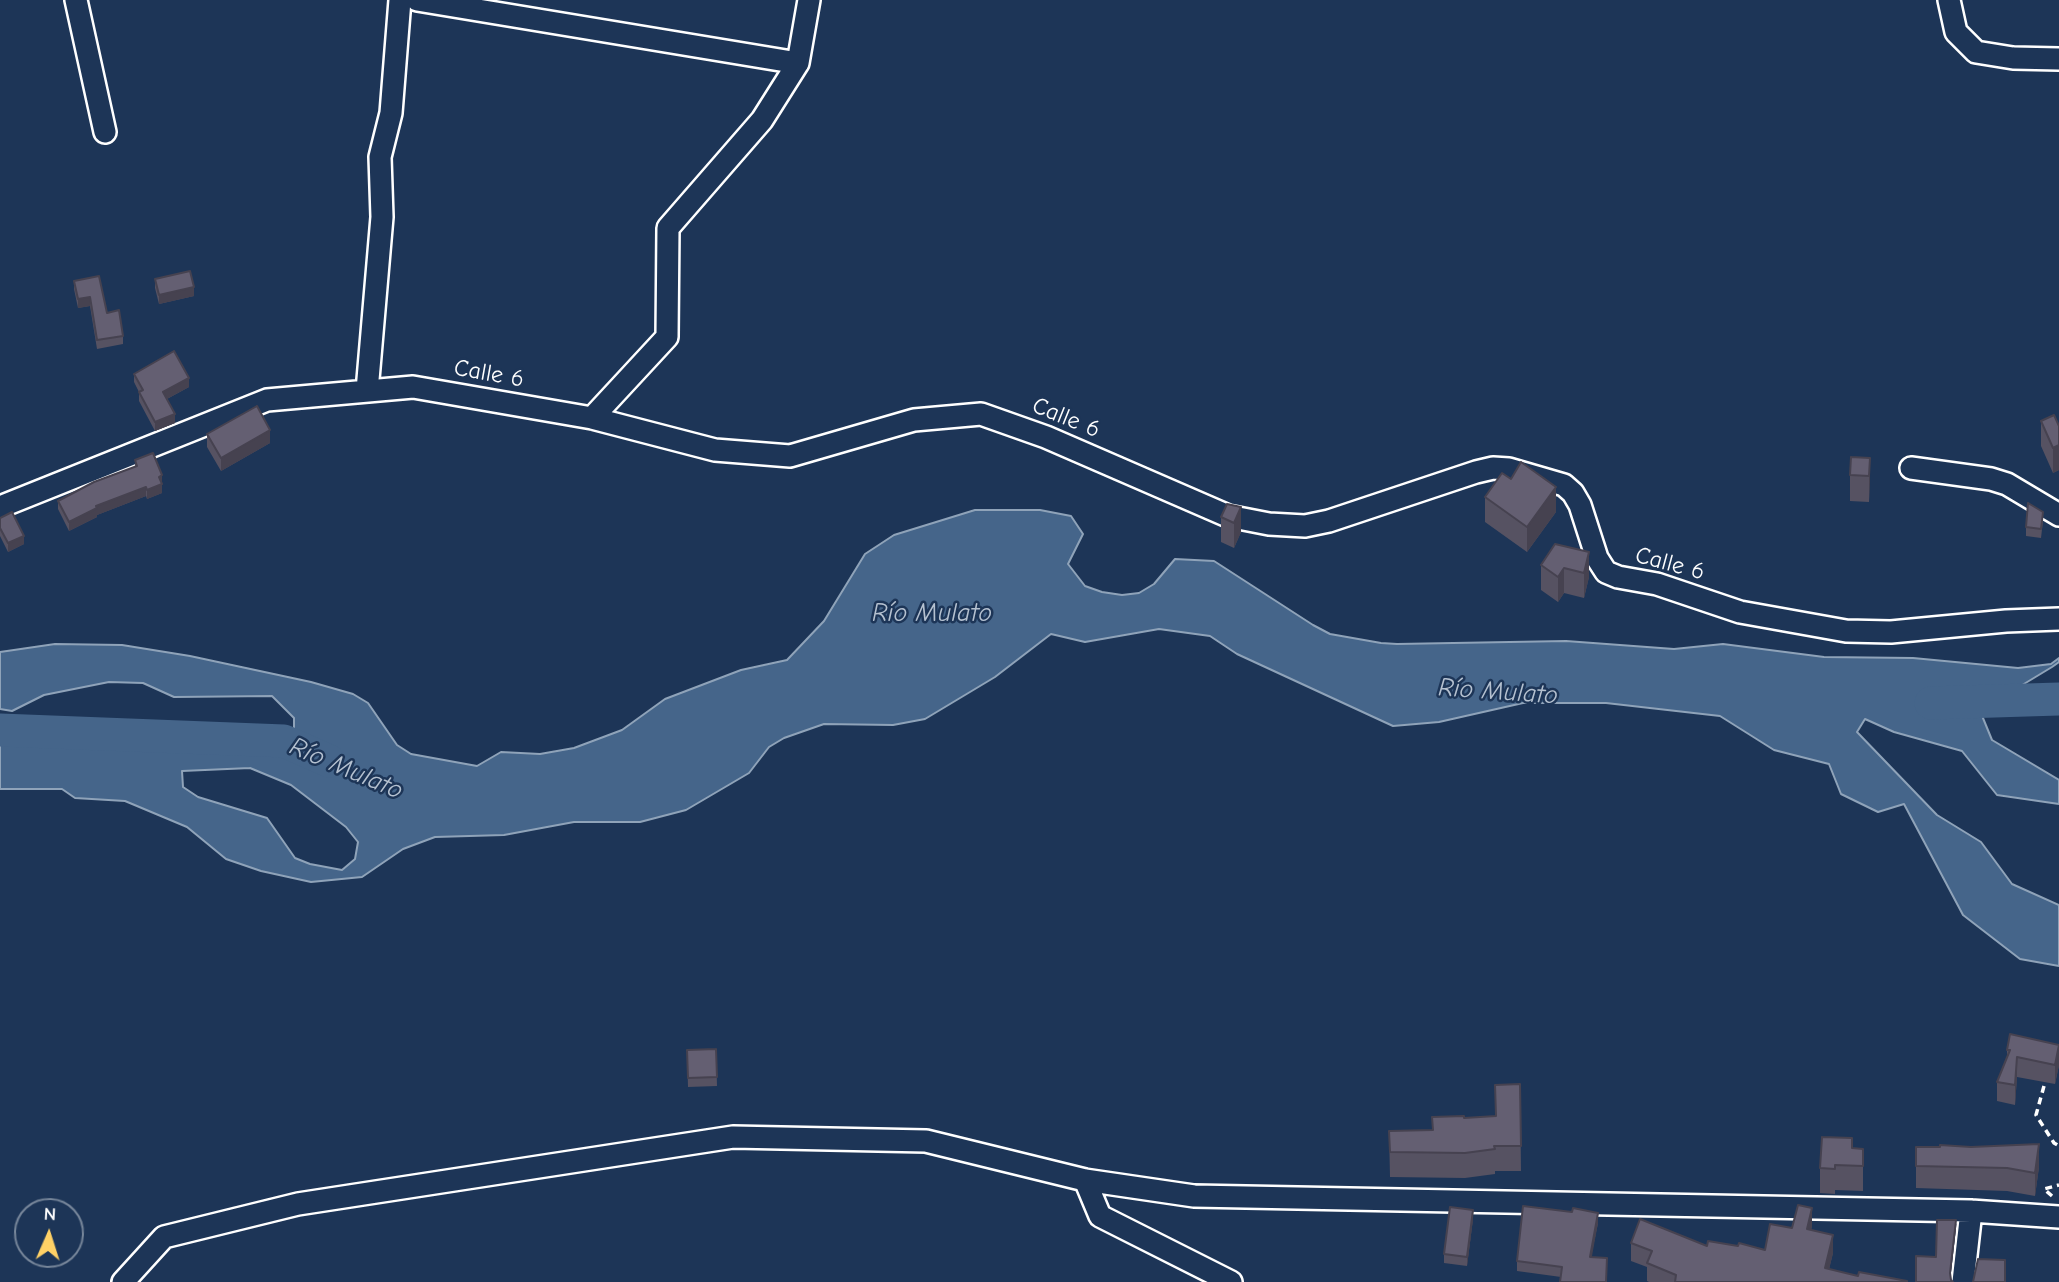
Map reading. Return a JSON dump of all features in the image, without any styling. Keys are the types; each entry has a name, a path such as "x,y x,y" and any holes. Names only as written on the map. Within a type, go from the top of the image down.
{"street":[{"path":"76,0 105,132"},
{"path":"367,391 382,217 380,157 391,113 400,0"},
{"path":"417,0 798,62"},
{"path":"592,418 667,337 668,228 762,120 798,62 809,0"},
{"path":"1949,0 1956,32 1976,52 2013,58 2059,59"},
{"name":"Calle 6","path":"0,507 267,400 413,387 592,418 715,450 790,456 914,420 981,414 1046,437 1228,516 1269,524 1305,526 1329,521 1476,472 1493,468 1509,469 1564,485 1573,493 1580,505 1597,558 1606,572 1618,577 1657,584 1740,612 1846,631 1891,632 2059,619"},
{"path":"1910,468 1991,479 2007,484 2059,514"},
{"path":"123,1282 164,1237 284,1207 733,1137 926,1141 1085,1180 1194,1196 1971,1211 2059,1217"},
{"path":"1085,1180 1100,1216 1231,1282"},
{"path":"1963,1282 1971,1211"}],"path":[{"path":"2044,1086 2036,1115 2054,1143 2059,1146"},
{"path":"2059,1185 2044,1189 2059,1202"}],"water":[{"name":"Río Mulato","path":"975,510 1040,510 1071,516 1083,534 1068,564 1085,586 1122,595 1139,593 1154,584 1175,559 1214,561 1330,634 1381,643 1566,641 1674,649 1723,644 1824,657 1913,658 2018,668 2051,664 2059,658 2059,662 2052,667 2009,693 1976,701 1992,740 2059,780 2059,804 1997,795 1962,751 1894,732 1865,719 1857,732 1937,815 1981,842 2012,884 2059,905 2059,966 2020,959 1963,915 1904,804 1878,812 1841,794 1829,764 1774,750 1720,716 1606,703 1523,703 1439,722 1393,726 1237,654 1210,636 1159,629 1085,642 1051,634 995,677 925,719 893,725 824,724 784,738 769,747 749,773 686,810 640,822 574,822 504,835 435,837 403,849 362,877 311,882 261,871 226,859 187,827 125,801 75,798 62,789 0,789 0,726 53,744 138,750 188,744 283,747 294,734 294,718 272,696 174,697 143,683 109,682 44,695 12,711 0,709 0,652 55,644 122,645 190,656 311,682 353,694 368,703 397,745 411,754 477,766 501,752 540,754 574,748 622,730 665,699 741,670 787,660 824,621 865,554 894,535","holes":["250,768 291,785 346,827 358,842 355,859 342,870 310,864 295,858 267,818 198,797 183,787 182,771"]}],"building":[{"path":"190,271 194,287 159,295 155,279"},
{"path":"99,276 107,313 119,310 123,336 97,340 90,297 78,299 74,281"},
{"path":"174,351 189,378 163,392 175,414 155,422 139,392 143,390 134,374"},
{"path":"257,406 270,430 221,458 207,434"},
{"path":"2054,415 2059,426 2059,445 2053,448 2041,421"},
{"path":"153,453 162,475 159,477 162,484 147,490 146,487 96,506 97,508 69,522 58,501 94,482 137,466 135,460"},
{"path":"1851,457 1870,458 1869,476 1850,475"},
{"path":"1521,462 1556,487 1527,527 1485,497 1502,473 1511,479"},
{"path":"2028,503 2043,512 2041,529 2026,527"},
{"path":"1227,504 1241,507 1234,523 1221,517"},
{"path":"12,512 24,536 8,543 0,528 0,518"},
{"path":"1555,544 1589,552 1584,573 1564,568 1558,577 1541,565"},
{"path":"2010,1034 2059,1045 2055,1065 2017,1057 2015,1085 1997,1082 2010,1050 2007,1050"},
{"path":"716,1049 717,1077 688,1078 687,1050"},
{"path":"1520,1084 1521,1146 1494,1146 1495,1149 1465,1153 1390,1152 1389,1131 1433,1130 1432,1117 1496,1116 1495,1085"},
{"path":"1822,1137 1852,1138 1852,1148 1863,1149 1863,1166 1835,1165 1835,1169 1820,1168"},
{"path":"2039,1144 2035,1173 2007,1168 1916,1166 1916,1147"},
{"path":"1798,1205 1812,1208 1807,1229 1833,1235 1825,1268 1858,1276 1859,1272 1907,1282 1675,1282 1676,1275 1647,1263 1652,1251 1631,1243 1640,1219 1707,1246 1708,1241 1738,1246 1739,1243 1765,1250 1770,1224 1792,1228"},
{"path":"1523,1206 1572,1212 1573,1208 1598,1213 1590,1257 1607,1258 1606,1282 1560,1282 1562,1267 1517,1261"},
{"path":"1450,1207 1473,1210 1467,1257 1444,1254"},
{"path":"1937,1220 1956,1220 1950,1273 1953,1282 1916,1282 1916,1256 1936,1257"},
{"path":"1978,1259 2005,1260 2005,1282 1973,1282"}],"waterway":[{"name":"Río Mulato","path":"1931,703 2059,699"},
{"name":"Río Mulato","path":"0,730 284,741 329,761"}]}
